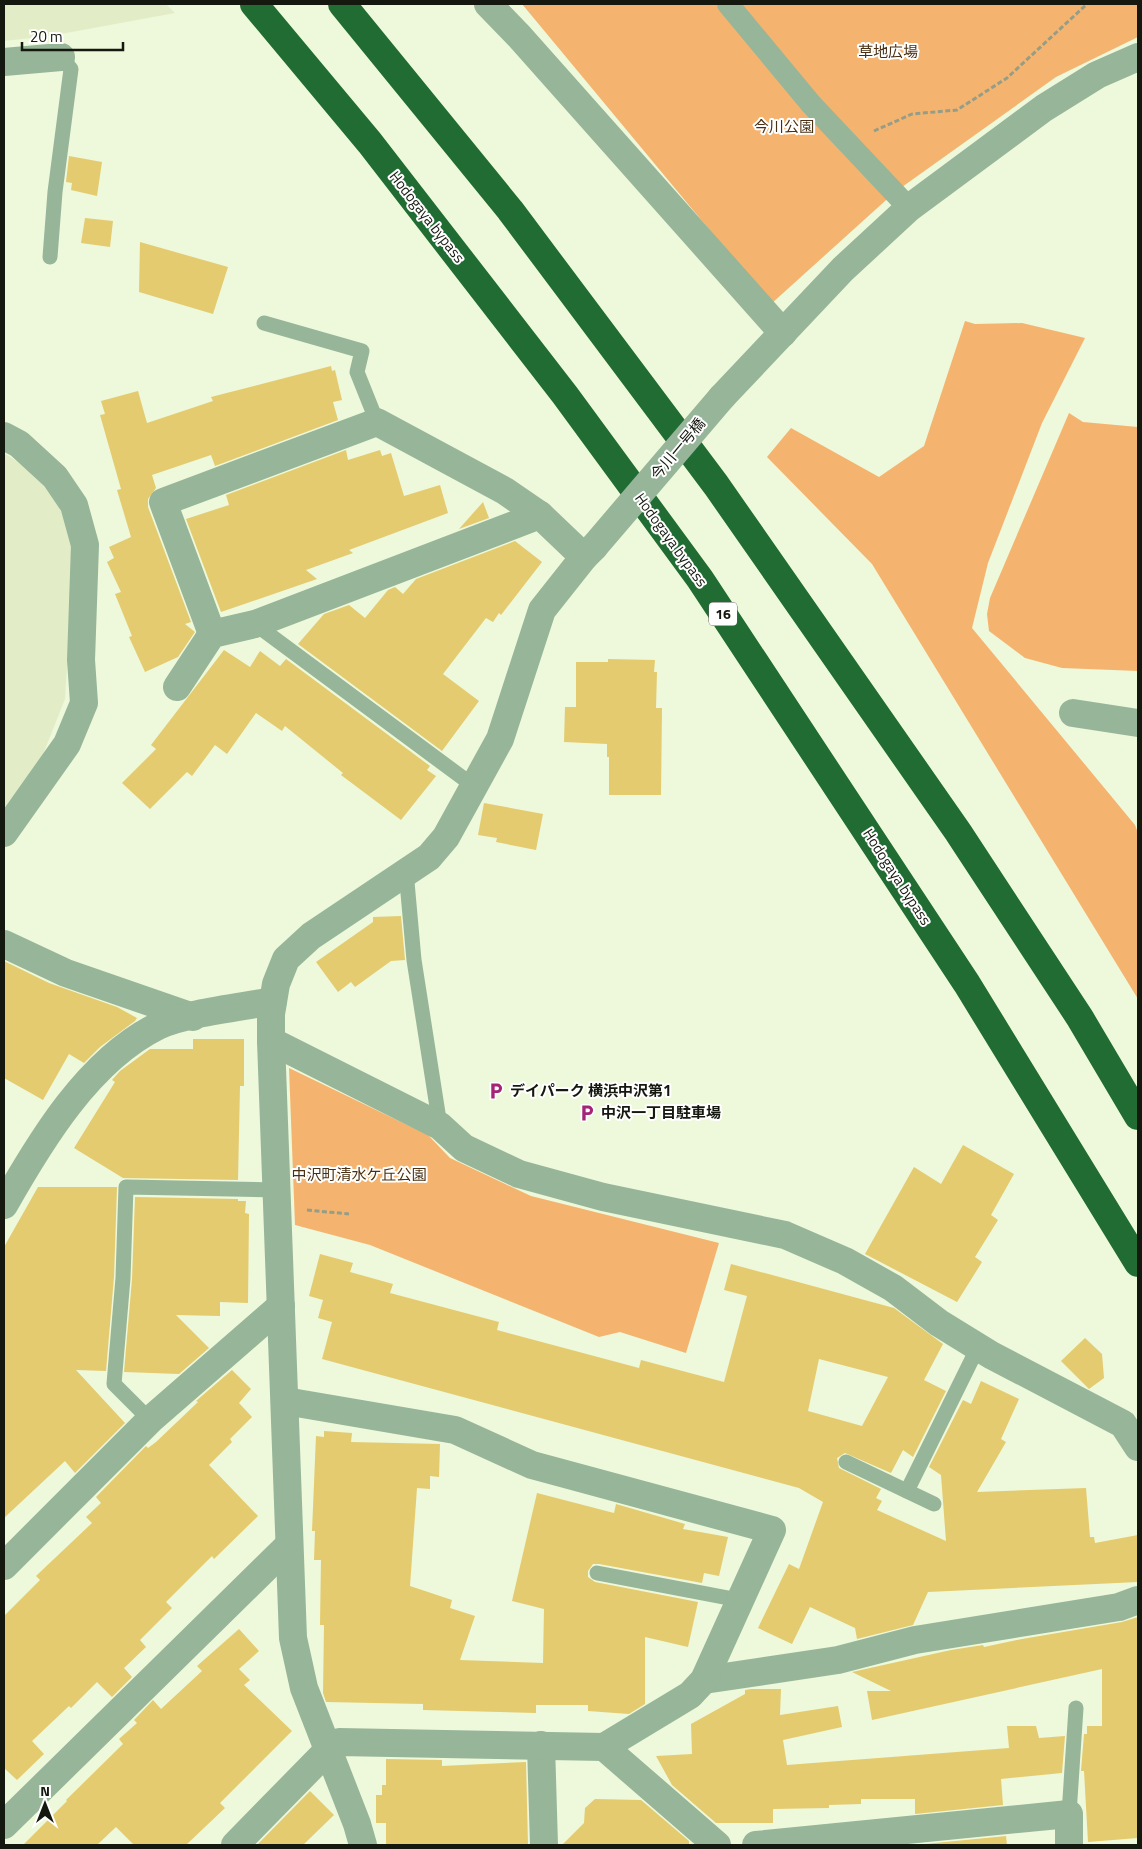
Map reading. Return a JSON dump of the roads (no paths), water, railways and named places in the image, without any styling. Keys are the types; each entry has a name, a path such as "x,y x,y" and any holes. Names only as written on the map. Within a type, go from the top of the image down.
{"highway":[{"name":"Hodogaya bypass","path":"254,4 370,143 565,395 700,579 967,984 1138,1263"},
{"path":"342,4 510,210 716,485 958,832 1080,1018 1138,1116"}],"street":[{"path":"488,4 533,50 783,333"},
{"path":"728,4 811,104 909,208"},
{"path":"4,62 61,57"},
{"name":"今川一号橋","path":"363,1845 329,1750 304,1688 293,1638 272,1040 273,1001 276,984 286,959 311,936 429,857 446,837 500,739 542,610 589,552 722,397 843,269 909,208 1044,108 1097,75 1138,57"},
{"path":"212,634 163,502 377,422 505,491 589,552"},
{"path":"4,436 19,444 54,477 74,505 85,545 81,660 84,703 67,744 4,833"},
{"path":"177,687 212,634 254,624 540,515"},
{"path":"1073,713 1138,723"},
{"path":"4,944 66,973 193,1016"},
{"path":"4,1205 63,1109 126,1045 160,1026 193,1016 273,1001"},
{"path":"272,1040 440,1126 464,1148 519,1174 604,1197 785,1235 846,1261 892,1288 939,1323 978,1347 1123,1424 1138,1447"},
{"path":"4,1566 150,1420 282,1306"},
{"path":"235,1845 329,1750 340,1742 604,1747 690,1695 704,1680 772,1530 532,1465 455,1430 285,1401"},
{"path":"4,1825 289,1545"},
{"path":"704,1680 838,1660 915,1640 1118,1607 1138,1600"},
{"path":"541,1745 544,1845"},
{"path":"604,1747 717,1845"},
{"path":"756,1845 894,1839 1069,1814 1069,1845"}],"lane":[{"path":"50,257 55,192 71,69 61,57"},
{"path":"264,323 362,350 357,372 377,422"},
{"path":"254,624 475,786"},
{"path":"406,871 414,960 440,1126"},
{"path":"150,1420 114,1384 123,1278 126,1187 277,1199"},
{"path":"907,1491 978,1347"},
{"path":"846,1462 934,1504"},
{"path":"597,1573 739,1600"},
{"path":"1069,1814 1076,1708"}],"place":[{"name":"デイパーク 横浜中沢第1","path":"496,1091"},
{"name":"中沢一丁目駐車場","path":"587,1113"}],"park label":[{"name":"草地広場","path":"888,52"},
{"name":"今川公園","path":"784,127"},
{"name":"中沢町清水ケ丘公園","path":"359,1175"}]}
